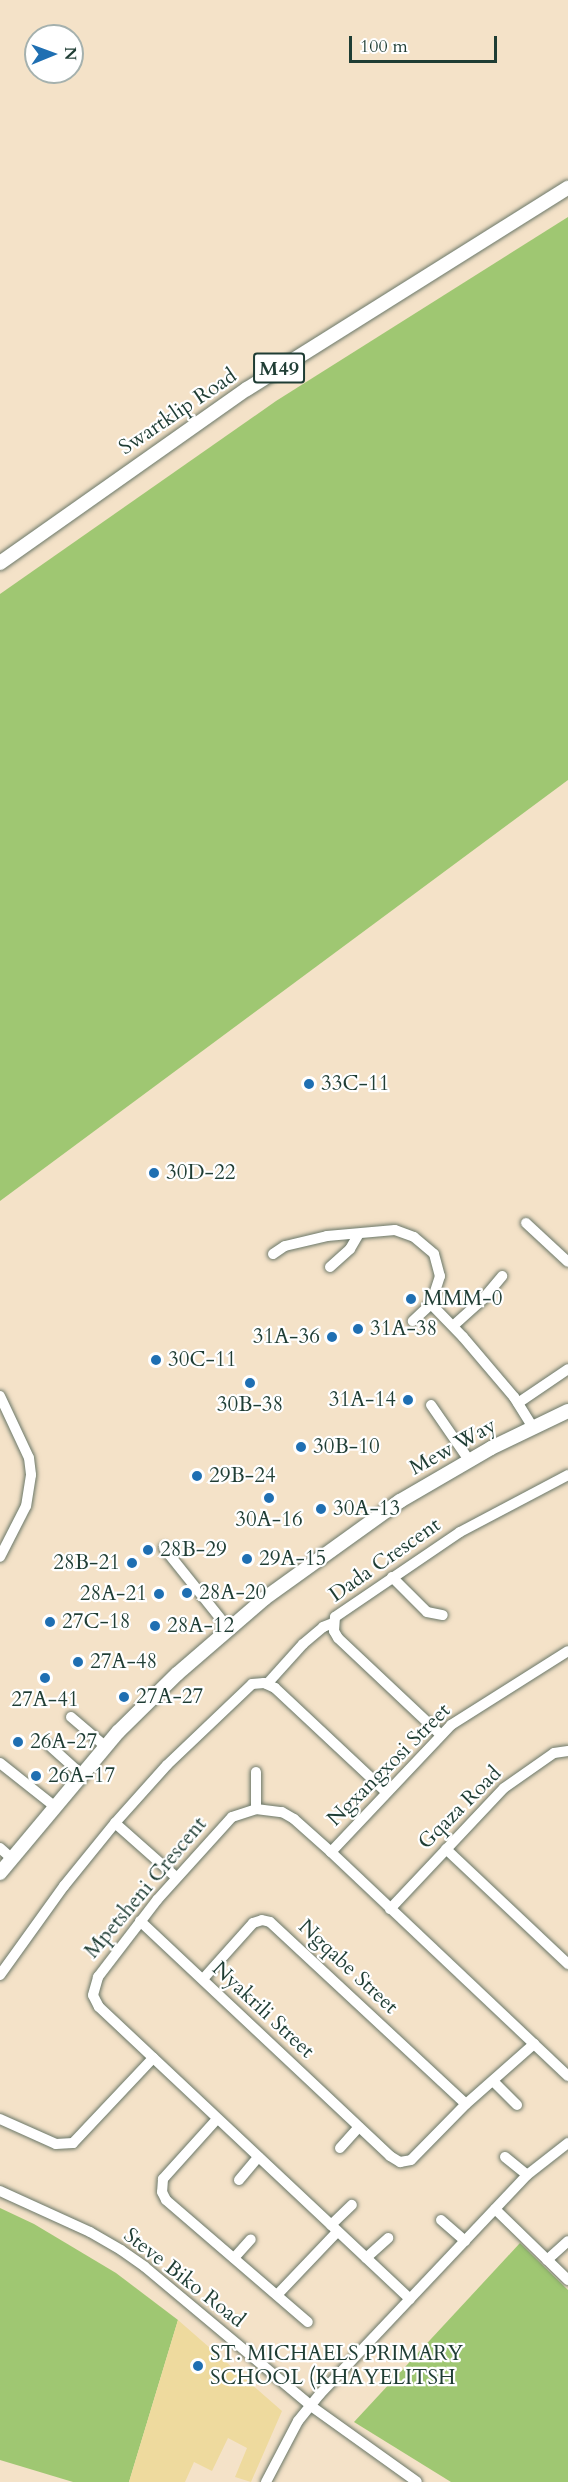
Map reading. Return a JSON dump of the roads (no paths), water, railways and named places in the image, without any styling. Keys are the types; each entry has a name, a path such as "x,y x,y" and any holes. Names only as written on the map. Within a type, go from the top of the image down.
{"main road":[{"name":"Swartklip Road","path":"0,563 178,436 282,366 568,188"},
{"name":"Mew Way","path":"0,1873 105,1746 177,1674 229,1629 363,1526 469,1460 568,1411"}],"street":[{"path":"525,1223 568,1262"},
{"path":"273,1254 285,1246 327,1236 395,1230 425,1244 434,1254 440,1276 431,1304 413,1321"},
{"path":"330,1268 350,1249 358,1235"},
{"path":"453,1326 483,1299 502,1276"},
{"path":"431,1304 453,1326 518,1403 533,1428"},
{"path":"518,1403 568,1369"},
{"path":"0,1396 29,1458 31,1475 26,1506 13,1537 0,1557"},
{"path":"431,1405 469,1460"},
{"name":"Dada Crescent","path":"441,1735 338,1638 333,1623 338,1613 460,1532 568,1475"},
{"path":"164,1548 229,1629"},
{"path":"392,1577 427,1612 443,1615"},
{"path":"0,1976 64,1886 115,1823 213,1720 252,1684 267,1683 303,1644 323,1627 333,1623"},
{"name":"Ngxangxosi Street","path":"332,1852 441,1735 480,1704 568,1651"},
{"path":"267,1683 386,1792"},
{"path":"71,1717 105,1746"},
{"path":"50,1746 81,1774"},
{"name":"Gqaza Road","path":"390,1909 504,1788 554,1753 568,1751"},
{"path":"0,1762 54,1806"},
{"path":"256,1772 256,1809 282,1812 290,1816 332,1852 568,2076"},
{"name":"Mpetsheni Crescent","path":"256,1809 232,1817 176,1877 98,1977 93,1995 102,2010 410,2299"},
{"path":"115,1823 176,1877"},
{"path":"0,1848 12,1857"},
{"path":"446,1849 568,1964"},
{"name":"Ngqabe Street","path":"203,1980 253,1923 261,1920 270,1922 466,2104"},
{"name":"Nyakrili Street","path":"140,1921 390,2156 406,2162 411,2160 466,2104 534,2044"},
{"path":"0,2119 56,2144 73,2143 153,2058"},
{"path":"493,2081 517,2105"},
{"path":"218,2119 163,2179 161,2190 166,2200 309,2322"},
{"path":"340,2148 359,2127"},
{"path":"266,2482 298,2421 311,2406 527,2175 568,2143"},
{"path":"239,2180 258,2157"},
{"path":"505,2157 527,2175"},
{"name":"Steve Biko Road","path":"0,2191 90,2232 145,2267 311,2406 417,2482"},
{"path":"277,2295 351,2205"},
{"path":"495,2209 568,2280"},
{"path":"441,2220 465,2241"},
{"path":"366,2258 388,2238"},
{"path":"234,2258 251,2239"},
{"path":"547,2260 568,2241"}],"place":[{"name":"33C-11","path":"309,1084"},
{"name":"30D-22","path":"154,1173"},
{"name":"MMM-0","path":"411,1299"},
{"name":"31A-38","path":"358,1329"},
{"name":"31A-36","path":"332,1337"},
{"name":"30C-11","path":"156,1360"},
{"name":"30B-38","path":"250,1383"},
{"name":"31A-14","path":"408,1400"},
{"name":"30B-10","path":"301,1447"},
{"name":"29B-24","path":"197,1476"},
{"name":"30A-16","path":"269,1498"},
{"name":"30A-13","path":"321,1509"},
{"name":"28B-29","path":"148,1550"},
{"name":"29A-15","path":"247,1559"},
{"name":"28B-21","path":"132,1563"},
{"name":"28A-20","path":"187,1593"},
{"name":"28A-21","path":"159,1594"},
{"name":"27C-18","path":"50,1622"},
{"name":"28A-12","path":"155,1626"},
{"name":"27A-48","path":"78,1662"},
{"name":"27A-41","path":"45,1678"},
{"name":"27A-27","path":"124,1697"},
{"name":"26A-27","path":"18,1742"},
{"name":"26A-17","path":"36,1776"},
{"name":"ST. MICHAELS PRIMARY SCHOOL (KHAYELITSH","path":"198,2366"}]}
